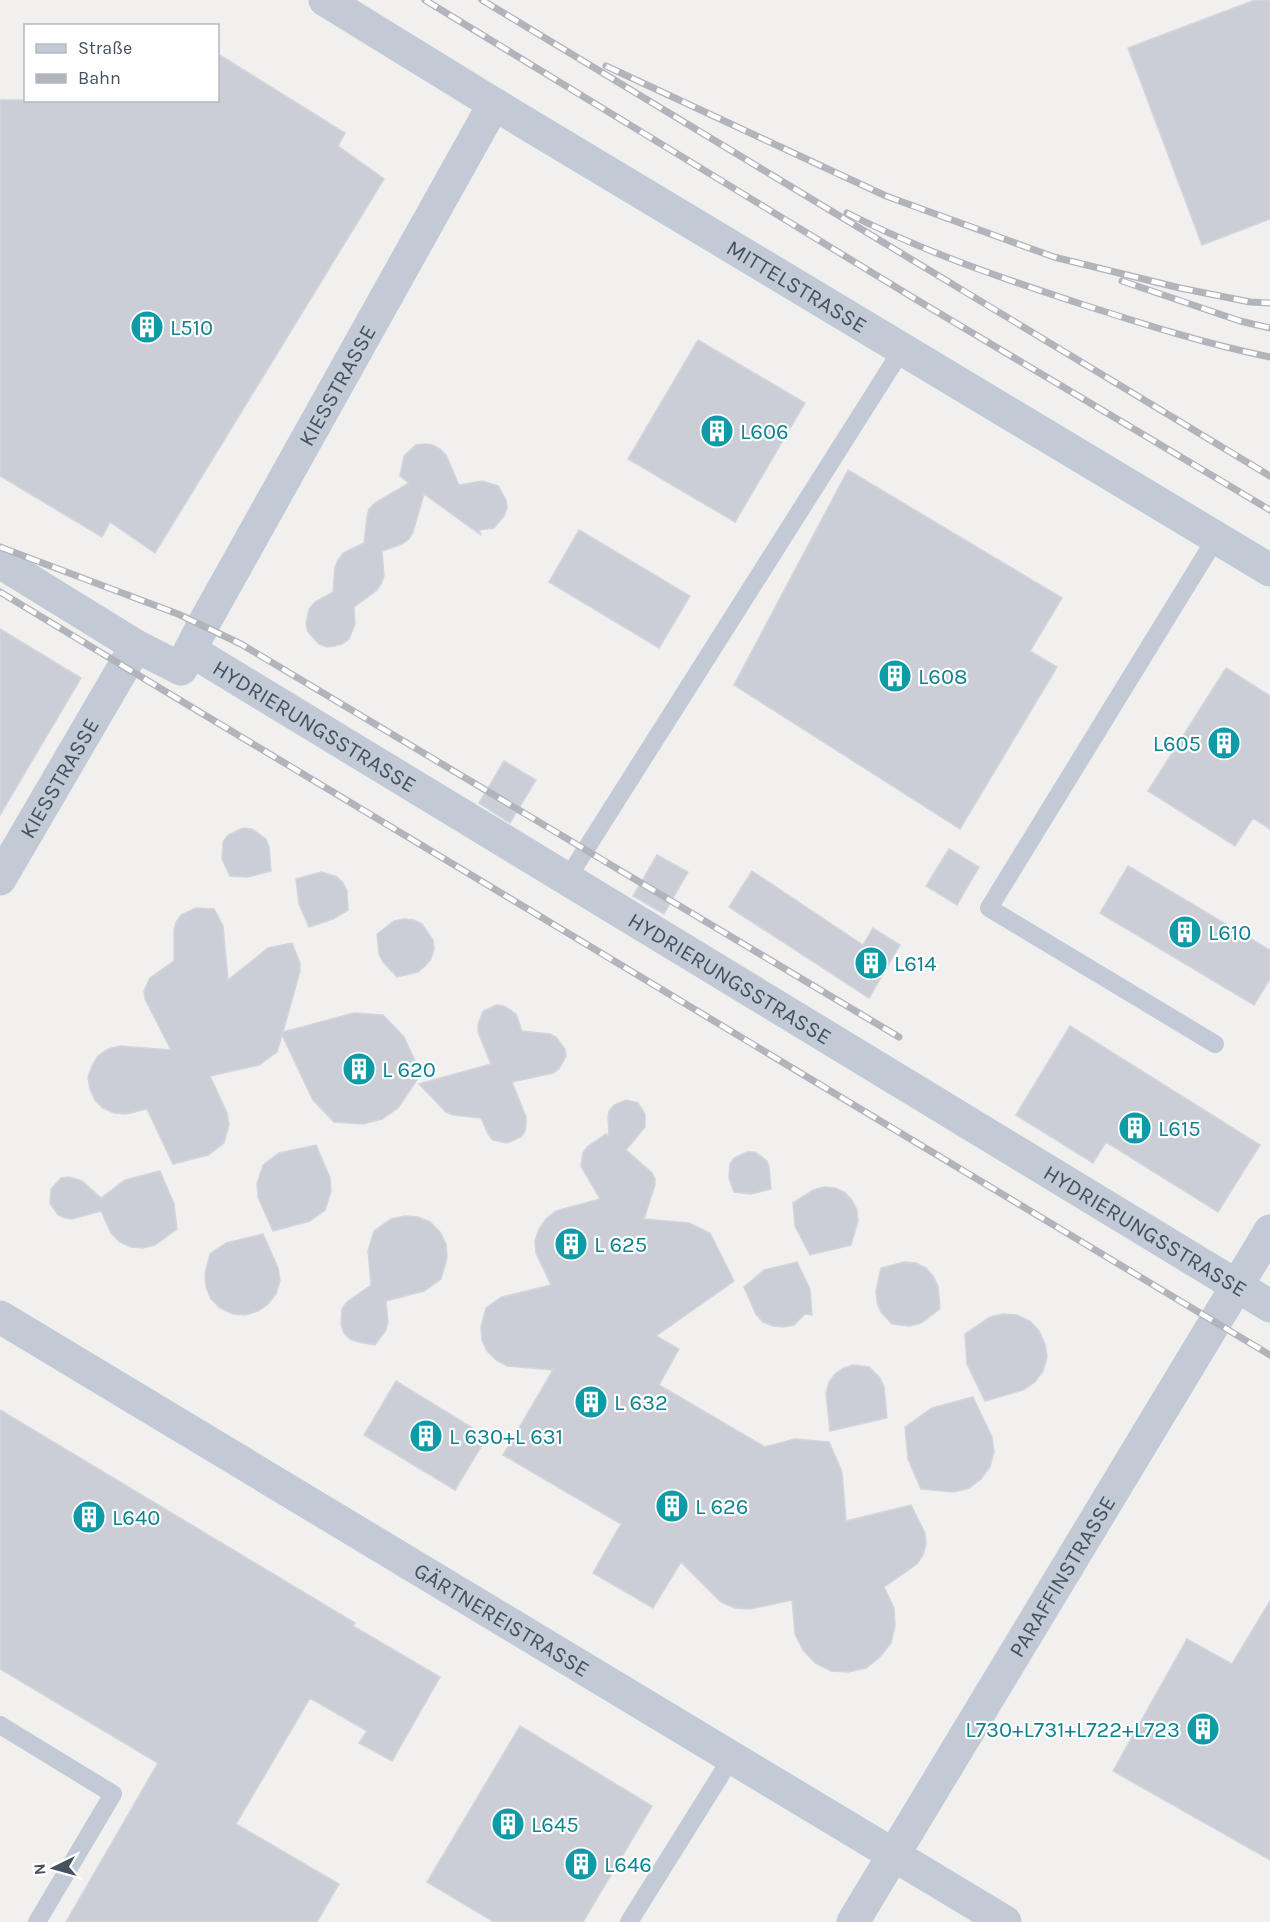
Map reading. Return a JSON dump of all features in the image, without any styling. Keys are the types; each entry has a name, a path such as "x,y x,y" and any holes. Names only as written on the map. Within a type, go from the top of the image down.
{"street":[{"name":"MITTELSTRASSE","path":"325,0 1270,570"},
{"name":"KIESSTRASSE","path":"186,659 494,104"},
{"name":"HYDRIERUNGSSTRASSE","path":"0,562 136,646 186,659 567,879 1270,1306"},
{"name":"KIESSTRASSE","path":"0,879 136,646"},
{"name":"PARAFFINSTRASSE","path":"853,1922 1270,1231"},
{"name":"GÄRTNEREISTRASSE","path":"0,1317 1005,1922"}],"lane":[{"path":"567,879 903,348"},
{"path":"1215,1044 989,908 1216,538"},
{"path":"0,1725 113,1794 37,1922"},
{"path":"629,1922 732,1757"}],"building":[{"path":"1255,0 1270,0 1270,219 1202,245 1128,48"},
{"name":"L510","path":"219,55 345,133 338,146 384,179 155,553 110,522 102,537 0,476 0,100 219,102"},
{"name":"L606","path":"698,340 805,403 735,522 628,459"},
{"path":"416,445 433,445 446,455 459,485 482,481 498,486 506,500 507,508 504,516 494,528 479,530 481,535 424,494 409,539 382,551 384,576 381,584 377,590 354,607 355,624 349,639 334,646 327,647 319,644 308,632 306,624 309,609 315,602 333,592 335,567 343,553 364,543 369,509 409,483 400,476 404,456"},
{"name":"L608","path":"848,470 1062,598 1030,651 1057,667 960,829 734,685"},
{"path":"579,530 690,596 659,648 549,582"},
{"path":"0,629 81,678 0,815"},
{"name":"L605","path":"1226,668 1270,696 1270,829 1253,818 1235,846 1148,791"},
{"path":"504,761 536,780 510,823 479,803"},
{"path":"243,828 252,829 266,839 271,871 248,877 230,876 222,859 223,842 228,835"},
{"path":"949,849 979,867 957,905 926,886"},
{"path":"657,855 688,872 664,914 633,896"},
{"name":"L610","path":"1128,866 1270,950 1270,979 1254,1005 1100,913"},
{"path":"752,871 863,945 873,928 900,945 869,998 729,907"},
{"path":"321,872 337,877 343,883 347,891 348,910 333,919 309,927 299,904 296,879"},
{"path":"196,908 214,909 223,926 228,980 268,948 292,943 300,963 300,971 283,1032 354,1013 383,1015 404,1037 421,1074 398,1108 382,1119 363,1124 334,1122 313,1100 282,1035 277,1052 259,1065 210,1076 227,1113 229,1125 224,1143 208,1155 173,1164 147,1109 126,1114 114,1113 103,1108 95,1100 88,1077 98,1056 108,1049 120,1046 171,1050 145,999 144,991 150,978 174,961 176,922 181,915"},
{"path":"404,919 422,924 433,940 434,949 431,959 418,972 397,977 379,954 377,934 394,921"},
{"path":"497,1005 504,1006 516,1014 522,1031 550,1034 556,1037 565,1049 566,1056 559,1069 553,1073 512,1082 526,1117 526,1124 521,1137 507,1143 493,1140 481,1118 446,1112 419,1084 491,1064 478,1032 478,1025 483,1011"},
{"name":"L615","path":"1070,1026 1260,1145 1218,1212 1106,1142 1093,1163 1016,1115"},
{"path":"626,1100 638,1103 645,1114 645,1127 626,1150 652,1173 655,1179 644,1219 689,1223 710,1233 734,1281 656,1336 679,1349 659,1385 765,1447 795,1439 829,1442 842,1472 846,1521 911,1505 925,1533 926,1544 917,1564 884,1587 894,1608 895,1626 891,1643 880,1657 866,1668 848,1672 831,1671 815,1663 803,1650 795,1634 792,1600 750,1609 735,1608 721,1602 681,1562 653,1608 593,1573 621,1524 503,1455 553,1370 507,1366 496,1360 487,1351 482,1340 481,1327 486,1308 502,1297 551,1285 536,1253 535,1241 539,1229 556,1211 600,1199 581,1166 583,1153 587,1147 606,1134 609,1136 609,1111 614,1105"},
{"path":"316,1145 330,1178 331,1191 325,1210 310,1221 273,1231 258,1197 257,1184 263,1165 279,1153"},
{"path":"747,1152 755,1152 767,1161 771,1189 751,1194 734,1192 729,1178 730,1164 734,1158"},
{"path":"160,1171 174,1204 177,1229 155,1245 143,1248 131,1247 120,1242 111,1233 101,1211 72,1219 65,1218 58,1215 50,1203 51,1189 61,1178 69,1177 82,1181 101,1198 125,1180"},
{"path":"824,1187 844,1192 852,1200 857,1210 858,1221 851,1245 810,1255 795,1226 793,1203 813,1190"},
{"path":"405,1216 418,1217 430,1222 440,1232 446,1244 447,1258 441,1279 424,1291 386,1301 388,1322 386,1330 375,1345 350,1339 344,1333 341,1325 342,1309 347,1302 371,1285 368,1251 374,1231 391,1219"},
{"path":"263,1234 278,1268 280,1281 276,1294 258,1311 245,1315 233,1314 220,1308 211,1299 206,1287 205,1274 210,1254 226,1243"},
{"path":"797,1262 810,1289 812,1315 805,1314 794,1325 783,1327 763,1322 756,1314 744,1287 764,1270"},
{"path":"904,1262 916,1263 926,1268 938,1286 940,1309 921,1323 910,1326 892,1324 881,1312 877,1302 876,1291 881,1268"},
{"path":"1003,1314 1017,1315 1030,1321 1039,1331 1045,1344 1047,1357 1043,1371 1035,1382 1023,1390 985,1401 967,1364 965,1334 990,1317"},
{"path":"853,1365 869,1367 880,1378 884,1387 887,1418 830,1431 826,1393 829,1382 835,1374"},
{"name":"L 630+L 631","path":"396,1381 487,1437 455,1490 364,1435"},
{"path":"973,1397 992,1437 994,1452 990,1467 981,1479 969,1488 954,1492 921,1489 908,1459 905,1427 932,1408"},
{"name":"L640","path":"0,1410 355,1623 353,1626 440,1677 392,1761 359,1743 367,1731 310,1698 236,1824 339,1884 317,1922 66,1922 158,1763 0,1669"},
{"name":"L730+L731+L722+L723","path":"1270,1601 1270,1860 1113,1771 1187,1639 1232,1664"},
{"path":"520,1726 652,1806 583,1922 494,1922 427,1882"}],"railway":[{"path":"425,0 912,297 1270,510"},
{"path":"482,0 1270,476"},
{"path":"606,66 886,196 1054,257 1180,288 1250,302 1270,303"},
{"path":"847,213 933,252 1021,284 1175,333 1270,357"},
{"path":"1122,281 1240,321 1270,328"},
{"path":"0,547 178,614 241,644 899,1037"},
{"path":"0,592 1270,1355"}],"place":[{"name":"L510","path":"147,327"},
{"name":"L606","path":"717,431"},
{"name":"L608","path":"895,676"},
{"name":"L605","path":"1224,743"},
{"name":"L610","path":"1185,932"},
{"name":"L614","path":"871,963"},
{"name":"L 620","path":"359,1069"},
{"name":"L615","path":"1135,1128"},
{"name":"L 625","path":"571,1244"},
{"name":"L 632","path":"591,1402"},
{"name":"L 630+L 631","path":"426,1436"},
{"name":"L 626","path":"672,1506"},
{"name":"L640","path":"89,1517"},
{"name":"L730+L731+L722+L723","path":"1203,1729"},
{"name":"L645","path":"508,1824"},
{"name":"L646","path":"581,1864"}]}
